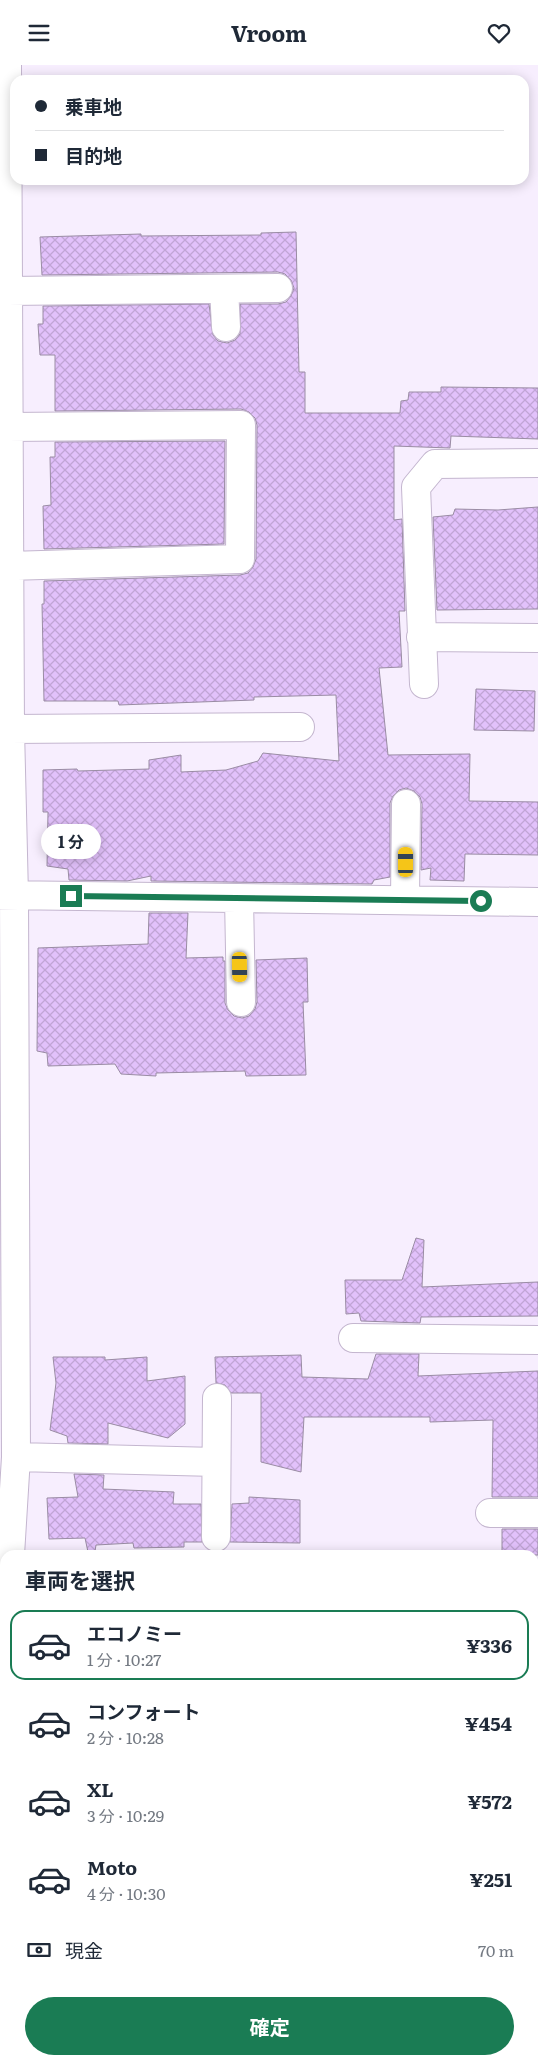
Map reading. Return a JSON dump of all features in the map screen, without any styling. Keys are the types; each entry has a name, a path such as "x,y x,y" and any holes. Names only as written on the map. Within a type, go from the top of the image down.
{"street":[{"path":"7,65 8,291 6,413 10,729 7,895 16,1457 9,1547"},
{"path":"8,291 278,288"},
{"path":"224,289 226,327"},
{"path":"6,413 241,425 240,559 9,566"},
{"path":"424,684 416,487 435,464 538,463"},
{"path":"421,637 538,638"},
{"path":"10,729 300,727"},
{"path":"405,900 406,804"},
{"path":"7,895 538,901"},
{"path":"239,898 241,1002"},
{"path":"353,1338 538,1340"},
{"path":"216,1537 217,1398"},
{"path":"16,1457 216,1462"},
{"path":"490,1513 538,1513"}],"building":[{"path":"296,232 299,372 305,372 305,413 400,413 401,401 408,400 409,392 441,392 441,387 538,388 538,439 451,436 450,448 394,446 394,520 402,519 405,611 399,611 402,667 379,668 388,755 470,754 469,801 538,802 538,855 465,854 464,881 430,880 431,868 421,870 422,804 420,797 414,791 406,788 399,790 393,796 390,803 390,877 374,880 372,884 151,881 151,876 127,881 69,880 68,869 47,866 48,812 43,812 43,770 149,769 149,760 181,755 181,772 226,770 258,761 263,753 339,761 336,695 254,697 254,700 119,705 118,701 44,701 42,604 44,604 44,581 240,575 248,573 253,567 256,559 257,425 255,418 249,412 241,409 55,411 55,355 40,355 38,324 43,324 43,306 209,304 213,335 218,341 227,343 235,340 240,334 240,304 278,304 286,302 294,288 291,280 285,274 278,272 42,275 40,237 141,234 141,236 261,235 261,233"},
{"path":"225,441 224,544 44,549 43,506 51,505 50,457 55,457 55,442"},
{"path":"538,507 538,609 437,610 433,517 453,515 455,509 498,510"},
{"path":"476,689 535,691 534,731 474,730"},
{"path":"149,913 188,913 186,958 223,957 223,961 225,961 225,1003 228,1010 234,1016 242,1018 249,1016 255,1009 257,1002 256,960 307,958 308,1002 303,1002 306,1075 246,1076 245,1071 156,1073 156,1076 121,1074 115,1064 48,1066 47,1053 37,1051 38,948 148,944"},
{"path":"416,1238 424,1240 422,1287 538,1282 538,1316 421,1317 420,1323 361,1321 359,1313 346,1314 345,1280 402,1280"},
{"path":"376,1354 419,1354 418,1376 538,1371 538,1497 492,1497 493,1420 430,1422 430,1417 304,1417 301,1472 261,1462 261,1393 231,1393 225,1385 216,1383 215,1357 301,1355 302,1377 368,1379"},
{"path":"53,1357 105,1357 105,1360 147,1357 147,1381 185,1376 185,1424 168,1438 108,1423 108,1444 68,1443 67,1436 50,1430 56,1383"},
{"path":"74,1474 104,1475 103,1489 174,1492 173,1504 201,1504 202,1542 184,1542 184,1547 134,1548 133,1543 96,1545 95,1550 88,1550 85,1538 49,1539 47,1498 78,1497"},
{"path":"249,1497 300,1500 300,1543 230,1542 232,1504 249,1503"},
{"path":"502,1529 538,1529 538,1550 502,1550"}],"route":[{"path":"71,896 481,901"}]}
